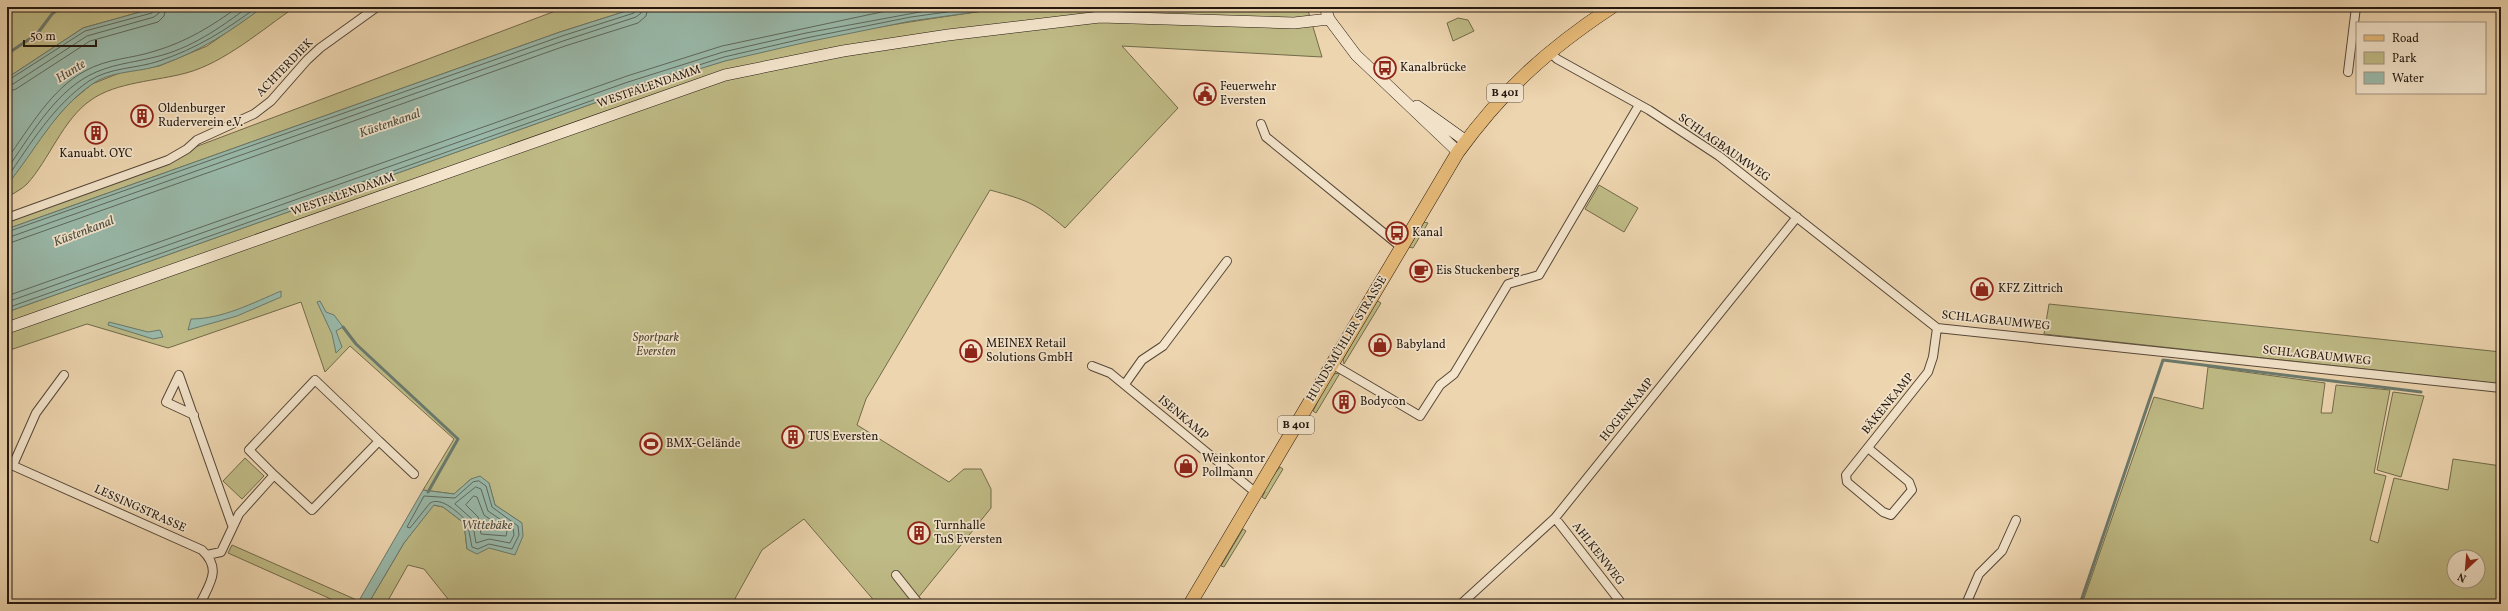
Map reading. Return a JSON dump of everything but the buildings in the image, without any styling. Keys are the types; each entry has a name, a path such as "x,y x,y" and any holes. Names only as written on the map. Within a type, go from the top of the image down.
{"main road":[{"name":"B 401","path":"1458,152 1501,97 1550,52 1612,7"},
{"name":"HUNDSMÜHLER STRASSE","path":"1190,604 1458,152"}],"street":[{"name":"ACHTERDIEK","path":"7,218 168,160 186,150 197,140 254,114 271,101 307,60 320,48 377,7"},
{"path":"1325,7 1329,19 1356,55 1458,152"},
{"path":"2348,72 2356,7"},
{"name":"WESTFALENDAMM","path":"7,328 725,75 843,51 948,35 1100,17 1294,23 1329,19"},
{"name":"SCHLAGBAUMWEG","path":"1550,52 1558,60 1639,105 1718,156 1937,328 2501,388"},
{"path":"1391,89 1466,141"},
{"path":"1332,364 1420,416 1440,385 1454,374 1508,284 1539,274 1639,105"},
{"path":"1261,124 1266,137 1401,247"},
{"name":"HOGENKAMP","path":"1462,604 1555,518 1797,217"},
{"path":"1125,384 1142,360 1163,346 1227,261"},
{"name":"BÄKENKAMP","path":"1868,448 1909,482 1912,490 1891,515 1883,512 1847,482 1846,475 1928,372 1933,357 1937,328"},
{"name":"ISENKAMP","path":"1092,366 1110,373 1125,384 1256,492"},
{"path":"194,415 166,402 179,374 194,415 232,525"},
{"name":"LESSINGSTRASSE","path":"64,375 36,413 10,464 195,547 207,555"},
{"path":"379,440 312,510 249,450 315,380 379,440 414,474"},
{"path":"200,604 213,574 213,564 207,555 221,552 232,525 239,514 274,475"},
{"name":"AHLKENWEG","path":"1555,518 1622,604"},
{"path":"1966,604 1979,574 2002,551 2016,520"},
{"path":"896,575 919,604"}],"green space":[{"path":"7,7 158,7 83,28 7,78"},
{"path":"263,7 295,7 229,54 215,62 175,76 112,89 91,100 72,118 27,184 7,198 7,185 45,131 68,104 92,84 122,72 159,66 207,46"},
{"path":"566,7 639,7 560,32 7,229 7,218"},
{"name":"Sportpark Eversten","path":"1011,7 1307,7 1322,57 1122,46 1178,108 1065,228 1030,203 990,190 866,399 857,425 949,482 964,469 981,469 991,489 991,508 913,604 877,604 804,519 762,550 732,604 452,604 424,569 408,565 386,604 368,604 404,543 433,505 443,507 464,523 467,549 522,523 495,505 489,483 471,479 454,494 423,490 454,439 350,346 325,372 301,302 168,348 87,324 7,351 7,312 631,90 724,61 795,43 867,29"},
{"path":"1458,18 1468,20 1474,31 1453,41 1447,23"},
{"path":"1599,185 1638,208 1624,232 1585,209"},
{"path":"1424,222 1428,223 1413,248 1409,247"},
{"path":"1376,300 1381,303 1344,364 1343,359"},
{"path":"2049,304 2501,352 2501,384 2044,334"},
{"path":"2208,367 2325,383 2321,413 2332,413 2336,385 2390,390 2374,473 2386,476 2370,540 2378,543 2394,478 2448,490 2453,459 2501,466 2501,604 2082,604 2154,397 2203,409"},
{"path":"1340,373 1316,413 1313,411 1327,383 1333,374"},
{"path":"2393,392 2424,396 2401,477 2377,470"},
{"path":"245,458 264,476 242,499 223,481"},
{"path":"1280,467 1283,469 1265,499 1262,497 1265,492 1263,488"},
{"path":"1243,529 1246,531 1224,567 1221,566"},
{"path":"232,545 359,601 357,604 342,604 228,553"}],"water":[{"name":"Hunte","path":"158,7 263,7 226,33 202,47 176,59 152,68 116,74 99,80 91,85 66,107 7,185 7,78 83,28"},
{"name":"Küstenkanal","path":"639,7 1011,7 911,21 807,42 725,61 631,90 7,312 7,229 560,32"},
{"path":"281,291 281,297 237,316 188,330 191,319 226,313"},
{"path":"320,301 326,312 334,315 343,327 336,331 342,347 336,353 332,334 317,302"},
{"path":"109,322 148,332 160,330 163,337 153,339 108,325"},
{"name":"Wittebäke","path":"480,476 489,483 495,505 522,523 523,536 515,555 489,548 477,554 467,549 464,523 443,507 434,505 404,543 368,604 357,604 423,490 454,494 471,479"}],"waterway":[{"path":"7,54 37,34 52,14 61,7"},
{"path":"343,327 356,344 458,439 428,492"},
{"path":"2080,604 2163,360 2421,392"}],"place":[{"name":"Kanalbrücke","path":"1385,68"},
{"name":"Feuerwehr Eversten","path":"1205,94"},
{"name":"Oldenburger Ruderverein e.V.","path":"142,116"},
{"name":"Kanuabt. OYC","path":"96,133"},
{"name":"Kanal","path":"1397,233"},
{"name":"Eis Stuckenberg","path":"1421,271"},
{"name":"KFZ Zittrich","path":"1982,289"},
{"name":"Babyland","path":"1380,345"},
{"name":"MEINEX Retail Solutions GmbH","path":"971,351"},
{"name":"Bodycon","path":"1344,402"},
{"name":"TUS Eversten","path":"793,437"},
{"name":"BMX-Gelände","path":"651,444"},
{"name":"Weinkontor Pollmann","path":"1186,466"},
{"name":"Turnhalle TuS Eversten","path":"919,533"}]}
